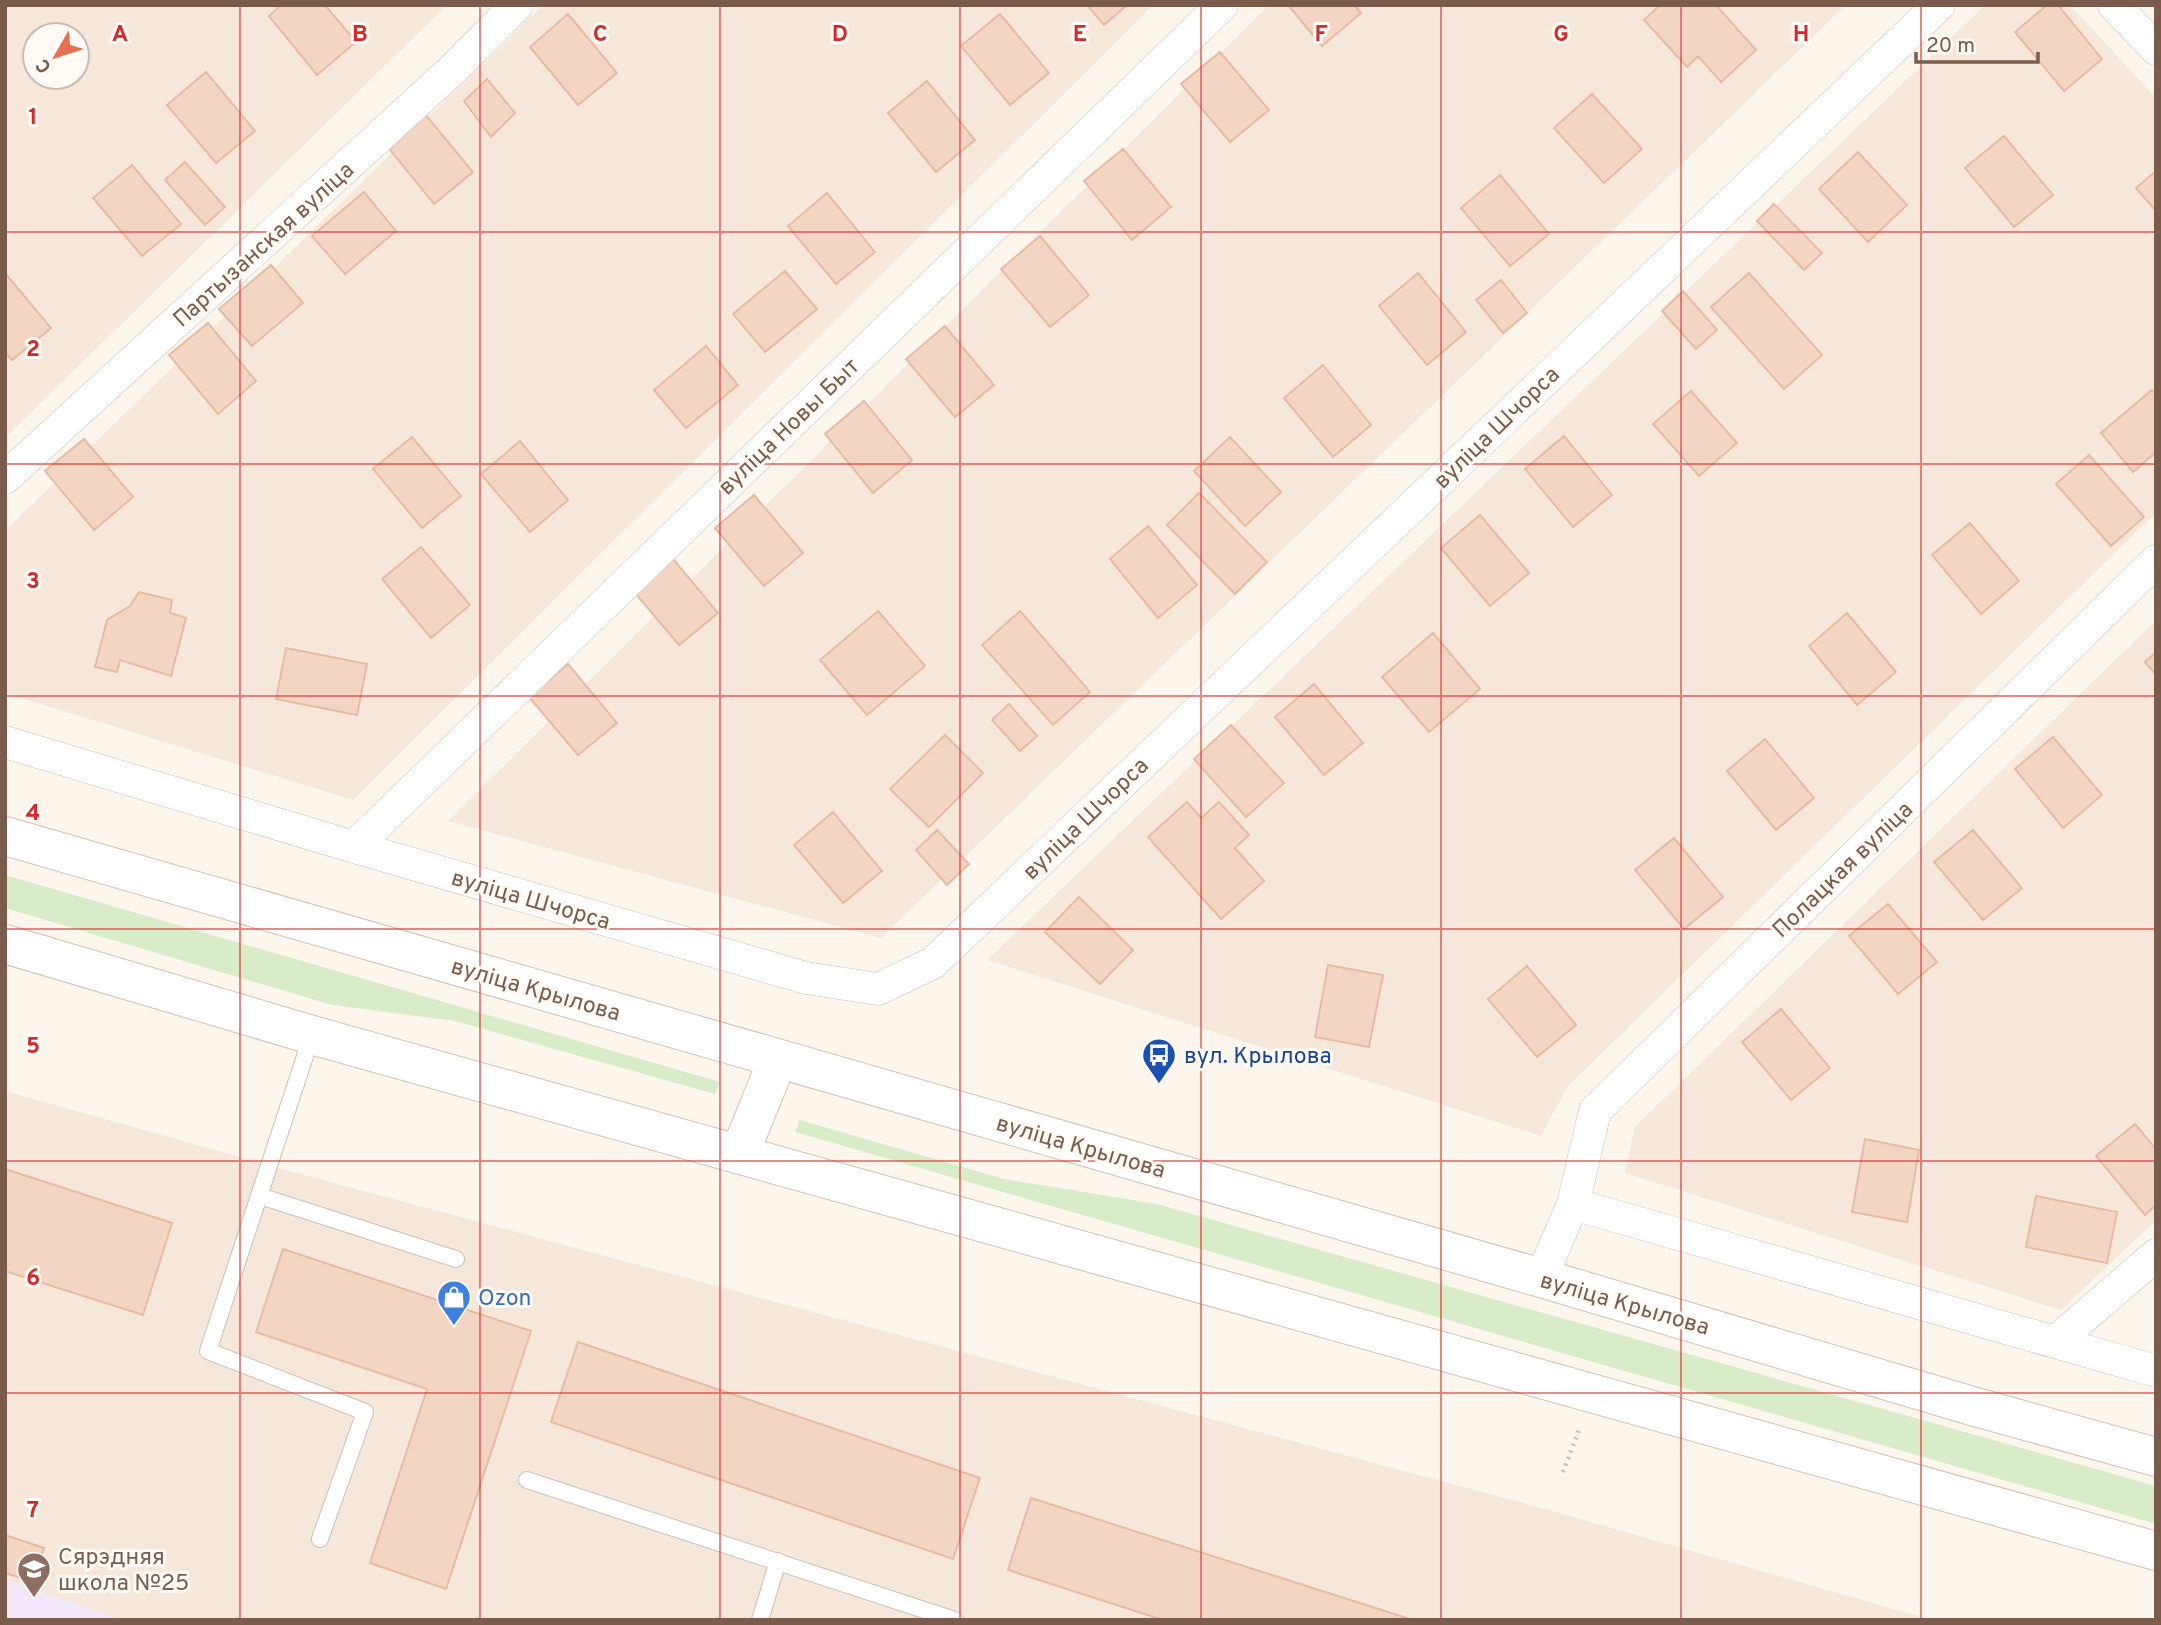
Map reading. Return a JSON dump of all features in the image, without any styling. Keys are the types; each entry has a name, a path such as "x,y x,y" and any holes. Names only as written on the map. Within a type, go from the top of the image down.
{"main road":[{"name":"вуліца Крылова","path":"5,836 2156,1457"},
{"path":"5,944 312,1035 2156,1551"},
{"path":"739,1155 778,1059"}],"street":[{"name":"Партызанская вуліца","path":"5,478 451,71 517,5"},
{"name":"вуліца Новы Быт","path":"354,847 1222,5"},
{"name":"вуліца Шчорса","path":"5,742 806,978 878,989 933,963 1939,5"},
{"path":"2114,5 2156,49"},
{"name":"Полацкая вуліца","path":"1541,1278 1573,1203 1595,1111 2156,561"},
{"path":"1573,1203 2156,1371"},
{"path":"2054,1342 2156,1255"}],"lane":[{"path":"312,1035 208,1351 365,1412 320,1539"},
{"path":"260,1196 456,1259"},
{"path":"527,1480 955,1620"},
{"path":"761,1620 778,1561"}],"path":[{"path":"1563,1472 1580,1429"}],"shaded area":[{"path":"5,5 447,5 5,438"},
{"path":"543,5 1153,5 353,800 5,693 5,531"},
{"path":"1269,5 1846,5 881,938 448,821"},
{"path":"1985,5 2070,5 2156,98 2156,513 1567,1087 1541,1136 987,960"},
{"path":"2156,620 2156,1220 2061,1310 1625,1173 1635,1127"},
{"path":"5,1091 297,1173 1549,1510 1932,1620 5,1620"},
{"name":"Сярэдняя школа №25","path":"5,1579 122,1620 5,1620"}],"green space":[{"path":"5,875 720,1082 715,1094 455,1021 332,1005 5,908"},
{"path":"800,1120 1004,1179 1157,1204 2156,1486 2156,1524 795,1132"}],"building":[{"path":"281,5 325,5 356,42 317,75 269,16"},
{"path":"1087,5 1127,5 1104,25"},
{"path":"1288,5 1354,5 1361,13 1322,46"},
{"path":"1660,5 1716,5 1756,50 1721,82 1698,56 1687,67 1644,20"},
{"path":"2047,5 2058,5 2102,59 2064,91 2015,32"},
{"path":"568,14 617,73 578,105 530,47"},
{"path":"1000,14 1049,73 1010,105 961,46"},
{"path":"1220,52 1269,110 1230,142 1181,84"},
{"path":"206,72 255,131 216,163 167,105"},
{"path":"487,79 515,113 491,137 464,101"},
{"path":"927,81 975,140 936,172 888,113"},
{"path":"1592,94 1642,149 1604,183 1554,128"},
{"path":"424,113 473,172 434,204 386,145"},
{"path":"2004,136 2053,195 2014,227 1965,168"},
{"path":"1123,149 1171,207 1132,240 1084,181"},
{"path":"1858,152 1907,205 1868,242 1819,189"},
{"path":"185,162 225,207 205,225 165,180"},
{"path":"132,165 181,224 142,256 93,198"},
{"path":"2156,171 2156,211 2136,188"},
{"path":"1500,175 1549,234 1510,266 1461,208"},
{"path":"364,192 396,231 345,274 312,236"},
{"path":"827,193 875,252 836,284 788,226"},
{"path":"1774,204 1822,253 1804,270 1757,221"},
{"path":"1040,236 1089,295 1050,327 1001,269"},
{"path":"271,265 303,303 252,346 219,309"},
{"path":"785,271 817,309 765,352 733,314"},
{"path":"5,273 51,328 12,360 5,352"},
{"path":"1418,273 1466,332 1427,365 1379,306"},
{"path":"1749,273 1822,355 1784,389 1711,307"},
{"path":"1501,280 1527,313 1503,333 1476,300"},
{"path":"1683,291 1717,330 1696,349 1662,311"},
{"path":"208,323 256,381 218,414 169,355"},
{"path":"945,326 994,385 955,417 906,359"},
{"path":"706,346 738,385 686,428 654,390"},
{"path":"1323,365 1371,425 1333,457 1284,398"},
{"path":"2152,390 2156,395 2156,452 2133,472 2101,433"},
{"path":"1691,391 1737,443 1699,476 1653,424"},
{"path":"864,401 912,460 873,493 825,434"},
{"path":"1564,436 1612,495 1573,527 1525,469"},
{"path":"412,437 461,496 422,528 373,469"},
{"path":"1230,437 1281,492 1245,526 1194,471"},
{"path":"84,439 133,497 94,530 45,471"},
{"path":"520,441 568,500 530,532 481,474"},
{"path":"2089,455 2144,517 2111,546 2056,484"},
{"path":"1199,493 1267,562 1235,594 1167,525"},
{"path":"754,495 803,553 764,586 715,528"},
{"path":"1480,515 1529,573 1490,606 1441,548"},
{"path":"1970,523 2019,581 1981,614 1932,555"},
{"path":"1148,526 1197,585 1158,618 1110,559"},
{"path":"421,547 470,605 431,638 382,579"},
{"path":"669,554 718,613 679,645 630,587"},
{"path":"139,592 172,600 170,613 186,618 171,676 120,660 117,672 95,667 107,620 130,606"},
{"path":"878,611 925,666 867,715 820,660"},
{"path":"1020,611 1090,692 1053,725 982,645"},
{"path":"1847,613 1896,672 1857,705 1809,646"},
{"path":"1433,633 1480,689 1429,732 1382,677"},
{"path":"286,648 367,664 357,715 276,699"},
{"path":"2156,652 2156,675 2145,662"},
{"path":"568,664 617,723 578,755 529,697"},
{"path":"1314,684 1363,743 1324,775 1275,717"},
{"path":"1009,704 1037,736 1020,751 992,720"},
{"path":"1231,725 1284,783 1246,817 1194,759"},
{"path":"945,735 983,773 929,827 890,789"},
{"path":"2053,737 2102,795 2063,828 2015,769"},
{"path":"1765,739 1814,798 1776,830 1727,771"},
{"path":"1187,802 1201,818 1219,802 1249,835 1235,848 1264,881 1221,919 1148,837"},
{"path":"833,812 882,871 843,903 794,845"},
{"path":"937,830 969,864 947,885 916,850"},
{"path":"1973,830 2022,888 1983,920 1934,862"},
{"path":"1674,838 1723,897 1684,929 1635,870"},
{"path":"1079,897 1133,950 1100,984 1045,932"},
{"path":"1888,904 1937,962 1898,994 1849,936"},
{"path":"1328,965 1383,975 1369,1047 1315,1037"},
{"path":"1527,966 1576,1025 1537,1057 1488,999"},
{"path":"1781,1009 1830,1068 1791,1100 1742,1042"},
{"path":"2135,1124 2156,1149 2156,1205 2145,1215 2096,1156"},
{"path":"1865,1139 1919,1150 1907,1222 1852,1212"},
{"path":"5,1169 172,1223 143,1315 5,1271"},
{"path":"2036,1196 2117,1212 2107,1263 2026,1247"},
{"path":"283,1249 531,1331 446,1589 370,1563 427,1389 256,1332"},
{"path":"578,1342 980,1478 953,1559 551,1422"},
{"path":"1031,1498 1413,1620 1163,1620 1008,1570"},
{"path":"5,1535 44,1548 33,1582 5,1573"}],"place":[{"name":"вул. Крылова","path":"1159,1085"},
{"name":"Ozon","path":"454,1327"},
{"name":"Сярэдняя школа №25","path":"34,1599"}]}
